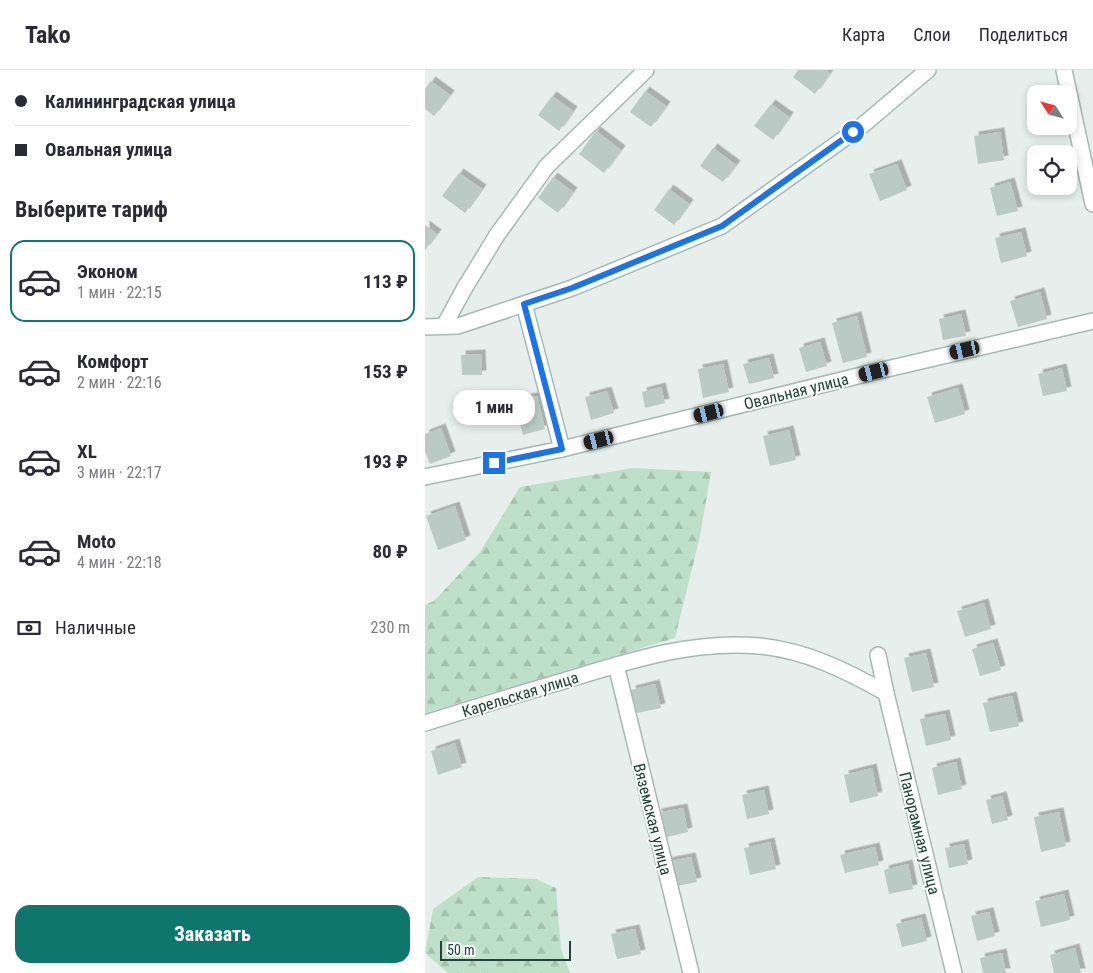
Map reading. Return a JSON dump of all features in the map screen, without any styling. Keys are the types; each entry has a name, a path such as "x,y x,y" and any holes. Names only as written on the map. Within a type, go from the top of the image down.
{"street":[{"path":"444,326 497,235 547,166 646,70"},
{"path":"425,327 458,326 572,288 722,226 863,125 928,70"},
{"path":"1064,70 1093,204"},
{"path":"524,304 562,449"},
{"name":"Овальная улица","path":"425,477 562,449 874,372 1093,321"},
{"path":"615,665 658,653 694,647 759,646 810,656 854,674 886,693"},
{"name":"Панорамная улица","path":"877,655 954,973"},
{"name":"Карельская улица","path":"425,723 615,665"},
{"name":"Вяземская улица","path":"615,665 691,973"}],"green space":[{"path":"633,468 711,472 700,536 675,638 425,713 425,605 434,601 480,552 520,487"},
{"path":"478,877 536,879 556,888 561,949 570,973 448,973 425,953 433,909"}],"building":[{"path":"798,70 826,70 830,73 815,94 793,77"},
{"path":"431,81 450,95 434,116 425,109 425,89"},
{"path":"645,91 666,106 651,127 630,112"},
{"path":"552,96 573,111 559,131 538,115"},
{"path":"771,104 789,117 773,140 754,126"},
{"path":"596,131 621,150 604,173 579,154"},
{"path":"1000,132 1004,160 978,164 974,136"},
{"path":"713,148 736,165 723,182 700,166"},
{"path":"897,164 907,190 880,201 869,174"},
{"path":"459,173 482,189 465,213 442,196"},
{"path":"553,177 573,192 558,213 538,198"},
{"path":"1010,182 1018,211 997,216 990,188"},
{"path":"669,189 689,204 674,225 654,210"},
{"path":"425,225 437,234 425,250"},
{"path":"1021,232 1027,256 1001,263 995,238"},
{"path":"1040,292 1047,319 1018,327 1010,301"},
{"path":"961,314 966,336 943,340 939,319"},
{"path":"857,316 867,357 843,363 832,323"},
{"path":"820,342 827,366 806,372 799,348"},
{"path":"481,354 482,375 462,375 461,355"},
{"path":"769,358 774,378 749,384 743,364"},
{"path":"723,364 729,392 703,398 698,369"},
{"path":"1062,368 1067,391 1043,396 1038,374"},
{"path":"661,387 665,403 645,408 642,392"},
{"path":"958,388 965,414 935,423 927,397"},
{"path":"607,391 614,413 591,420 585,397"},
{"path":"537,396 545,429 523,435 514,401"},
{"path":"441,428 451,456 430,464 425,452 425,434"},
{"path":"789,430 796,460 770,466 763,436"},
{"path":"455,506 466,540 438,550 426,516"},
{"path":"984,603 991,629 965,637 957,611"},
{"path":"993,643 1001,670 980,676 972,649"},
{"path":"926,653 934,687 912,692 904,658"},
{"path":"655,684 661,708 637,713 631,690"},
{"path":"1012,696 1019,726 990,732 983,703"},
{"path":"945,714 951,740 926,746 920,719"},
{"path":"455,743 462,767 438,775 431,751"},
{"path":"956,762 962,789 938,795 932,768"},
{"path":"872,768 878,796 850,803 844,775"},
{"path":"764,790 769,814 747,819 742,795"},
{"path":"1002,796 1008,820 992,824 986,800"},
{"path":"683,808 688,832 663,838 657,813"},
{"path":"1059,812 1066,846 1041,852 1034,817"},
{"path":"770,842 776,869 750,875 744,848"},
{"path":"964,844 968,864 949,868 945,848"},
{"path":"875,847 879,865 845,873 840,855"},
{"path":"691,857 697,882 672,887 666,862"},
{"path":"908,864 913,889 889,894 884,870"},
{"path":"1064,894 1070,920 1041,927 1035,901"},
{"path":"989,912 995,936 977,941 971,916"},
{"path":"921,918 927,941 902,947 896,924"},
{"path":"635,929 641,954 617,959 611,934"},
{"path":"1075,948 1081,973 1054,973 1050,955"},
{"path":"1002,953 1006,973 983,973 980,958"}],"route":[{"path":"494,463 562,449 524,304 572,288 722,226 853,132"}]}
